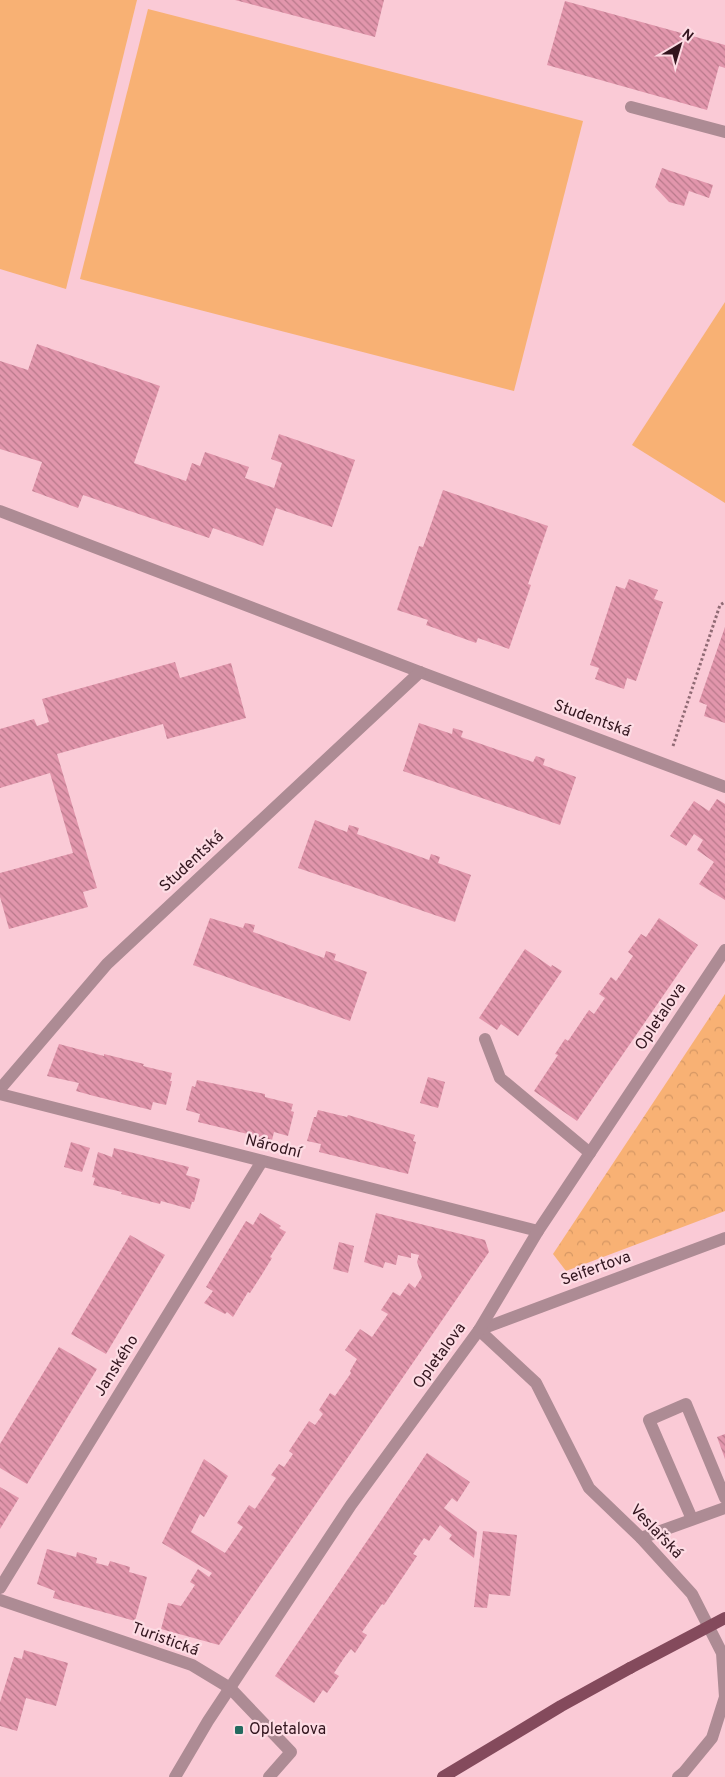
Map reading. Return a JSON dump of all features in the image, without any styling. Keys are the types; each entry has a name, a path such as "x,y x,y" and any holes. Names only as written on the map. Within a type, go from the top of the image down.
{"main road":[{"path":"443,1777 561,1706 725,1618"}],"street":[{"path":"631,108 725,132"},
{"name":"Studentská","path":"0,512 725,786"},
{"name":"Studentská","path":"0,1089 106,964 420,672"},
{"name":"Opletalova","path":"175,1777 208,1721 351,1505 479,1330 538,1232 725,950"},
{"path":"485,1039 500,1078 590,1153"},
{"name":"Národní","path":"0,1094 538,1232"},
{"name":"Janského","path":"0,1588 262,1161"},
{"name":"Seifertova","path":"479,1330 725,1238"},
{"name":"Veslařská","path":"479,1330 536,1383 589,1488 641,1538 692,1594 722,1653 725,1697 712,1738 678,1777"},
{"path":"692,1519 649,1420 686,1404 725,1498"},
{"path":"641,1538 725,1508"},
{"name":"Turistická","path":"0,1600 192,1665 230,1688 291,1752 269,1777"}],"path":[{"path":"666,764 720,605 725,602"}],"green space":[{"path":"0,0 137,0 66,289 0,269"},
{"path":"148,9 583,121 514,391 80,279"},
{"path":"725,302 725,503 632,445"},
{"path":"725,994 725,1211 566,1271 553,1254"}],"building":[{"path":"235,0 384,0 375,37"},
{"path":"565,1 725,45 725,68 719,66 707,110 547,65"},
{"path":"662,168 713,185 709,198 689,191 684,206 669,202 655,187"},
{"path":"37,344 160,386 134,463 186,481 192,463 200,466 205,452 249,467 245,478 274,488 282,463 271,459 279,434 355,460 332,527 276,508 263,546 213,528 209,538 83,495 78,508 32,491 42,462 0,449 0,361 28,370"},
{"path":"443,490 548,526 528,584 531,585 509,649 478,638 476,643 426,625 428,620 397,610 419,546 423,547"},
{"path":"629,579 658,590 654,599 663,602 636,681 627,678 624,689 595,679 599,668 590,665 616,586 625,589"},
{"path":"725,627 725,723 704,716 707,705 699,702"},
{"path":"175,662 180,678 231,663 246,718 167,739 163,724 57,754 97,888 83,892 88,907 9,929 0,897 0,873 73,853 50,773 0,788 0,729 34,719 37,726 49,722 42,699"},
{"path":"419,723 452,734 453,728 463,731 461,737 533,762 536,756 545,759 543,765 576,777 560,825 403,771"},
{"path":"717,799 725,804 725,900 699,884 714,862 697,850 703,840 694,834 686,846 670,836 694,801 709,811"},
{"path":"315,820 347,832 349,825 359,828 357,834 429,860 431,854 440,857 438,863 471,875 455,922 298,868"},
{"path":"210,918 243,928 245,923 255,925 253,932 324,958 326,951 336,954 334,960 367,972 350,1021 193,965"},
{"path":"659,918 698,945 577,1121 534,1091 558,1055 555,1054 565,1039 568,1041 589,1010 594,1014 605,998 599,994 611,977 616,981 633,956 628,952 641,934 646,937"},
{"path":"525,949 551,967 552,965 562,971 518,1036 501,1024 497,1030 479,1018"},
{"path":"59,1044 144,1064 143,1066 172,1073 166,1105 153,1102 151,1110 76,1091 79,1083 47,1076"},
{"path":"428,1077 445,1082 438,1108 420,1103"},
{"path":"197,1080 265,1094 265,1097 293,1104 291,1111 294,1112 288,1136 274,1132 272,1140 198,1122 200,1114 186,1110 192,1086 195,1087"},
{"path":"318,1110 347,1117 348,1115 415,1135 413,1141 416,1142 408,1174 319,1152 321,1144 307,1141"},
{"path":"71,1142 90,1148 82,1172 64,1167"},
{"path":"114,1148 189,1167 186,1175 200,1179 194,1202 192,1202 190,1209 161,1201 160,1204 93,1185 95,1178 92,1177 98,1152 112,1157"},
{"path":"260,1213 281,1226 279,1228 286,1232 270,1257 272,1258 261,1276 250,1293 248,1292 233,1317 227,1312 225,1314 204,1303 213,1291 206,1287 246,1221 253,1225"},
{"path":"376,1213 485,1240 489,1252 219,1645 161,1629 168,1603 181,1606 195,1585 190,1582 198,1569 209,1577 212,1573 162,1543 204,1459 228,1476 204,1517 200,1514 191,1532 225,1553 243,1527 237,1523 249,1505 255,1509 276,1478 271,1475 279,1464 284,1467 293,1454 289,1451 309,1421 315,1425 323,1414 319,1410 330,1393 335,1396 351,1373 350,1371 357,1359 345,1350 360,1329 372,1337 388,1314 381,1310 393,1292 400,1296 409,1283 415,1288 422,1277 417,1262 419,1255 411,1253 411,1258 398,1255 396,1265 385,1262 383,1268 364,1262"},
{"path":"130,1235 165,1255 106,1354 71,1334"},
{"path":"339,1242 354,1246 348,1273 333,1269"},
{"path":"59,1347 97,1369 27,1484 0,1468 0,1444"},
{"path":"725,1434 725,1459 717,1437"},
{"path":"427,1453 470,1482 457,1502 452,1498 444,1508 477,1532 474,1558 449,1539 452,1535 440,1525 429,1541 424,1538 413,1554 417,1556 384,1605 382,1604 362,1632 367,1635 355,1653 351,1649 334,1673 339,1676 327,1693 323,1690 314,1703 275,1676"},
{"path":"0,1487 19,1498 0,1529"},
{"path":"483,1531 517,1535 510,1596 489,1594 487,1608 474,1607"},
{"path":"47,1549 76,1557 77,1552 97,1558 96,1563 108,1566 110,1561 130,1567 129,1572 147,1577 135,1621 53,1598 55,1591 37,1584"},
{"path":"24,1650 68,1663 56,1706 26,1698 17,1731 0,1726 0,1702 14,1657 22,1659"}],"place":[{"name":"Opletalova","path":"239,1730"}]}
